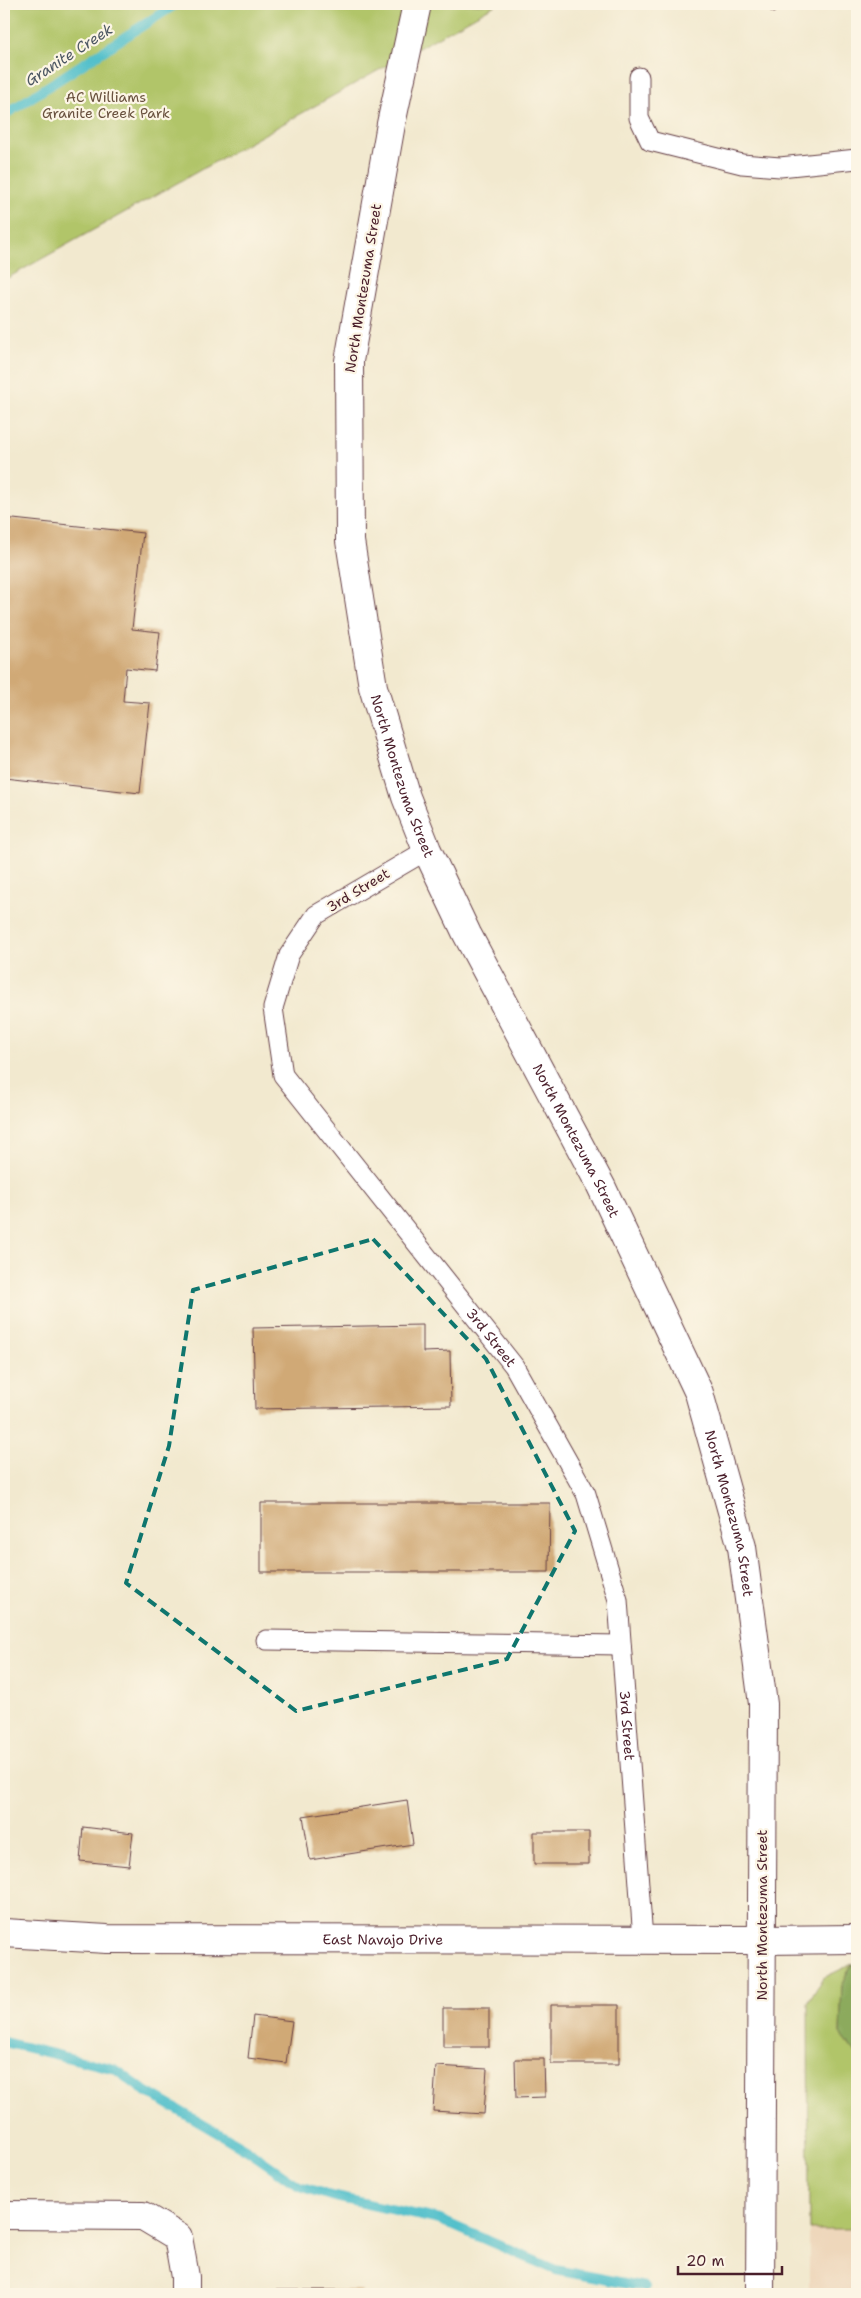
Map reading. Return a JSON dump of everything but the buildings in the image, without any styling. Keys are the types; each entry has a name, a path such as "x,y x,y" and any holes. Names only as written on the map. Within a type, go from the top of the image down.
{"main road":[{"name":"North Montezuma Street","path":"417,4 391,124 349,361 350,541 373,687 406,797 427,850 467,934 601,1186 699,1393 742,1547 763,1704 760,2294"},
{"name":"East Navajo Drive","path":"4,1933 107,1939 857,1939"},
{"path":"4,2214 142,2216 178,2237 185,2277 185,2294"}],"lane":[{"path":"639,77 639,118 650,141 742,164 780,167 857,160"},
{"name":"3rd Street","path":"427,850 316,915 289,955 273,1008 283,1075 514,1366 586,1494 618,1600 643,1939"},
{"path":"266,1640 621,1644"}],"highlighted area":[{"path":"373,1239 486,1359 575,1531 507,1659 296,1711 126,1583 169,1446 193,1290"}],"shaded area":[{"path":"809,2230 857,2230 857,2294 809,2294"}],"green space":[{"name":"AC Williams Granite Creek Park","path":"4,4 497,4 4,280"},
{"path":"852,1964 842,1984 840,2033 857,2055 857,2230 809,2230 808,2003 823,1978"},
{"path":"852,1964 857,1964 857,2055 840,2033 842,1984"}],"waterway":[{"name":"Granite Creek","path":"4,115 176,4"},
{"path":"4,2042 115,2069 142,2089 247,2150 299,2186 331,2196 440,2220 556,2270 645,2287"}]}
